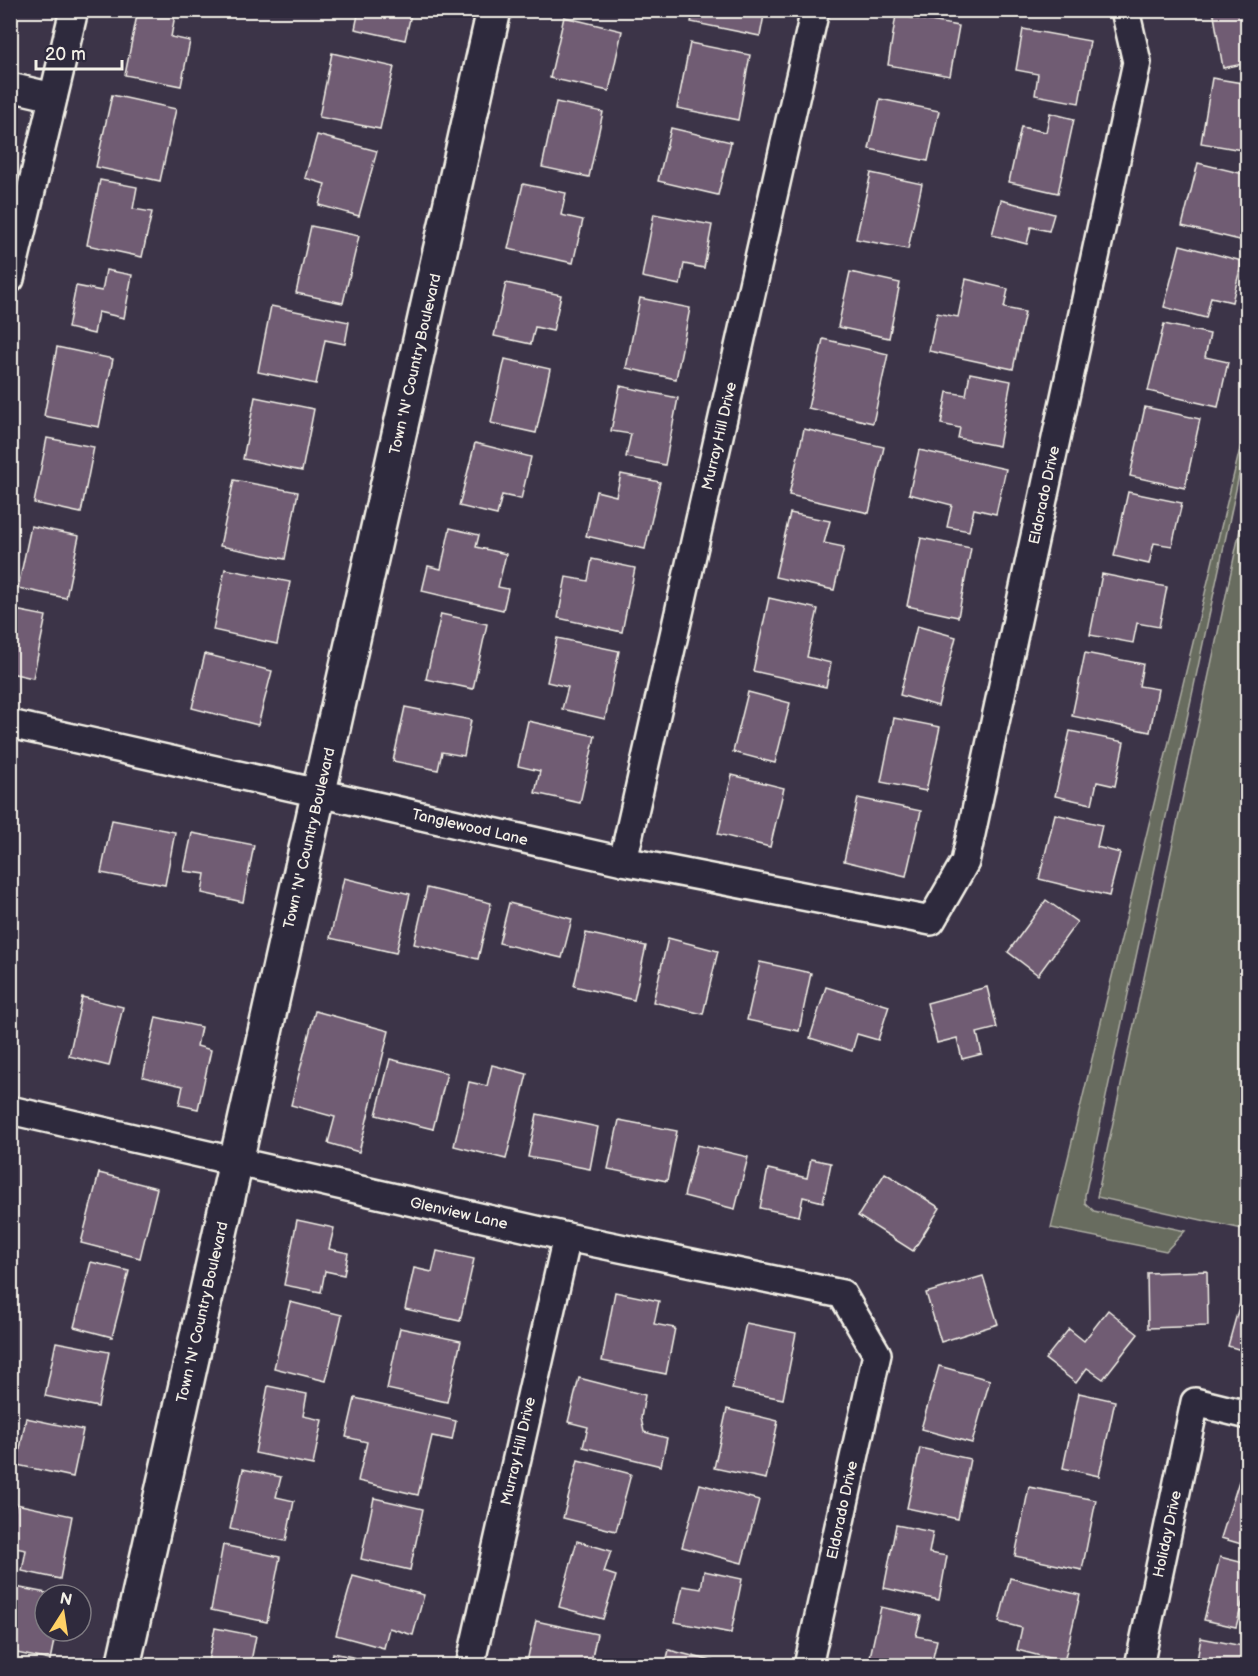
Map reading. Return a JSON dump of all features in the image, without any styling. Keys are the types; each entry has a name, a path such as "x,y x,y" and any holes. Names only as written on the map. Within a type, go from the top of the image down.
{"street":[{"path":"10,279 74,10"},
{"name":"Town 'N' Country Boulevard","path":"123,1665 494,10"},
{"name":"Murray Hill Drive","path":"623,861 815,10"},
{"name":"Eldorado Drive","path":"931,921 965,862 1137,62 1125,10"},
{"path":"10,87 53,97"},
{"name":"Tanglewood Lane","path":"10,724 623,861 931,921"},
{"name":"Glenview Lane","path":"10,1110 567,1237 842,1294 877,1354"},
{"name":"Murray Hill Drive","path":"470,1665 567,1237"},
{"name":"Eldorado Drive","path":"808,1665 877,1354"},
{"name":"Holiday Drive","path":"1139,1665 1195,1402 1248,1415"}],"shaded area":[{"path":"1247,420 1247,438 1085,1195 1085,1203 1094,1211 1185,1231 1166,1251 1051,1228"},
{"path":"1247,497 1248,1230 1097,1197"}],"building":[{"path":"138,10 154,10 175,15 171,37 190,41 181,86 125,75"},
{"path":"359,10 412,10 405,40 355,29"},
{"path":"694,10 765,10 760,36 691,22"},
{"path":"1213,10 1248,10 1248,63 1223,68"},
{"path":"896,15 959,26 950,76 888,65"},
{"path":"564,17 622,31 609,91 550,78"},
{"path":"1023,29 1090,41 1079,103 1035,95 1038,74 1016,70"},
{"path":"690,43 750,55 738,120 677,108"},
{"path":"332,53 394,67 380,129 319,117"},
{"path":"1212,78 1248,84 1248,151 1201,143"},
{"path":"112,95 176,109 160,181 96,167"},
{"path":"880,99 939,111 928,161 869,149"},
{"path":"556,102 603,112 589,177 542,167"},
{"path":"1050,113 1074,119 1058,193 1009,182 1021,127 1046,132"},
{"path":"671,128 731,142 718,195 658,181"},
{"path":"317,135 377,151 359,216 319,205 325,184 305,178"},
{"path":"1198,163 1248,175 1248,242 1182,226"},
{"path":"871,173 922,184 908,249 856,239"},
{"path":"100,180 137,187 133,209 152,212 142,257 87,245"},
{"path":"523,184 566,193 561,215 583,220 573,263 508,249"},
{"path":"1001,200 1054,214 1049,231 1031,227 1027,244 992,235"},
{"path":"654,214 712,225 704,268 684,264 680,285 642,277"},
{"path":"311,226 359,236 343,303 296,293"},
{"path":"1180,245 1242,261 1232,302 1211,297 1206,318 1164,307"},
{"path":"106,270 132,275 124,318 98,312 94,334 68,328 76,286 102,291"},
{"path":"850,272 900,283 889,338 838,327"},
{"path":"966,279 1008,289 1004,308 1025,312 1013,369 929,351 937,313 958,317"},
{"path":"506,283 561,295 553,331 535,327 531,344 494,336"},
{"path":"640,298 690,308 676,379 626,368"},
{"path":"271,306 349,322 345,344 325,340 316,384 258,372"},
{"path":"1164,324 1210,334 1205,357 1228,362 1218,407 1148,391"},
{"path":"823,339 888,354 873,423 808,408"},
{"path":"57,347 113,359 99,427 44,416"},
{"path":"505,359 550,369 536,433 491,423"},
{"path":"970,373 1011,381 999,446 958,438 960,428 941,424 947,392 966,395"},
{"path":"620,386 678,398 665,465 626,457 631,434 611,431"},
{"path":"255,397 314,409 302,471 243,459"},
{"path":"1145,407 1200,419 1185,488 1130,476"},
{"path":"804,429 884,447 869,513 789,495"},
{"path":"47,438 94,447 81,513 34,503"},
{"path":"475,443 531,457 521,499 502,495 497,515 459,506"},
{"path":"919,450 1006,469 996,514 974,509 969,531 947,527 952,505 909,494"},
{"path":"621,474 660,482 645,549 586,536 596,491 616,496"},
{"path":"234,480 298,492 285,559 220,546"},
{"path":"1128,492 1182,503 1172,546 1154,543 1149,564 1114,556"},
{"path":"790,513 830,521 824,543 844,547 834,590 775,577"},
{"path":"31,526 79,536 66,598 18,588"},
{"path":"450,528 479,535 476,547 506,554 498,587 508,589 503,610 422,591 428,566 441,569"},
{"path":"921,538 971,548 958,617 907,606"},
{"path":"592,559 635,568 622,632 558,618 566,577 588,581"},
{"path":"225,569 290,582 277,644 213,630"},
{"path":"1102,574 1167,587 1159,627 1137,623 1133,643 1090,635"},
{"path":"769,598 818,609 807,657 831,663 826,687 753,671"},
{"path":"10,609 46,616 33,678 10,673"},
{"path":"441,614 487,624 473,689 426,679"},
{"path":"917,626 956,637 938,706 900,695"},
{"path":"557,638 619,651 605,719 562,709 568,687 547,682"},
{"path":"1085,653 1143,664 1139,686 1158,689 1150,732 1072,716"},
{"path":"205,654 272,671 258,725 192,708"},
{"path":"748,692 790,703 775,763 733,752"},
{"path":"405,707 471,720 464,756 442,752 438,770 393,761"},
{"path":"894,718 940,727 926,791 881,782"},
{"path":"528,721 595,736 580,803 535,793 540,771 518,766"},
{"path":"1070,731 1124,742 1115,786 1097,782 1092,804 1055,796"},
{"path":"732,775 784,788 770,847 718,834"},
{"path":"858,798 921,811 906,876 844,861"},
{"path":"1055,814 1102,825 1097,847 1120,853 1109,896 1039,879"},
{"path":"112,820 175,832 165,885 101,873"},
{"path":"192,833 254,845 243,902 202,893 205,874 184,871"},
{"path":"344,878 410,894 396,953 330,938"},
{"path":"427,888 491,903 478,959 414,944"},
{"path":"1046,900 1077,922 1038,975 1008,952"},
{"path":"509,903 572,919 562,958 499,943"},
{"path":"586,933 646,946 634,1000 574,986"},
{"path":"668,938 718,951 703,1014 653,1002"},
{"path":"760,962 811,973 799,1031 747,1020"},
{"path":"826,987 889,1006 878,1040 857,1034 852,1051 810,1038"},
{"path":"987,987 997,1028 977,1033 982,1054 962,1059 957,1038 937,1043 927,1003"},
{"path":"82,997 123,1007 109,1066 69,1056"},
{"path":"315,1011 389,1031 359,1152 328,1143 335,1117 291,1105"},
{"path":"156,1017 201,1027 197,1046 211,1050 198,1109 179,1105 183,1086 143,1077"},
{"path":"390,1059 447,1073 433,1129 376,1115"},
{"path":"492,1065 527,1074 506,1159 454,1146 469,1082 487,1086"},
{"path":"537,1114 598,1127 590,1169 528,1157"},
{"path":"619,1120 677,1131 667,1181 608,1169"},
{"path":"697,1145 748,1157 735,1209 684,1196"},
{"path":"811,1159 831,1163 823,1202 803,1197 799,1216 760,1208 768,1169 807,1178"},
{"path":"99,1173 157,1188 140,1258 81,1243"},
{"path":"885,1173 940,1208 913,1251 858,1216"},
{"path":"297,1220 334,1228 329,1249 348,1253 344,1275 325,1271 321,1292 284,1285"},
{"path":"437,1251 474,1259 460,1321 405,1309 414,1268 432,1272"},
{"path":"91,1262 129,1271 112,1337 74,1327"},
{"path":"1207,1271 1208,1326 1148,1328 1147,1273"},
{"path":"983,1276 998,1324 941,1342 926,1293"},
{"path":"1248,1278 1248,1352 1228,1346"},
{"path":"615,1292 659,1301 654,1324 675,1328 666,1374 602,1361"},
{"path":"290,1302 342,1315 326,1381 274,1368"},
{"path":"1108,1310 1138,1334 1103,1379 1087,1368 1076,1383 1045,1359 1069,1329 1084,1341"},
{"path":"746,1323 796,1333 783,1399 732,1389"},
{"path":"400,1328 461,1341 447,1402 387,1389"},
{"path":"56,1342 109,1352 98,1407 45,1396"},
{"path":"939,1366 990,1380 972,1443 921,1429"},
{"path":"579,1378 645,1395 641,1418 644,1432 667,1438 661,1466 583,1447 588,1427 568,1422"},
{"path":"268,1386 307,1394 303,1416 322,1420 313,1465 255,1453"},
{"path":"1079,1393 1115,1401 1099,1476 1063,1468"},
{"path":"355,1398 456,1421 452,1440 432,1436 418,1495 358,1481 367,1442 346,1437"},
{"path":"727,1409 778,1421 766,1479 714,1468"},
{"path":"26,1418 83,1430 73,1477 17,1465"},
{"path":"920,1448 970,1459 958,1519 907,1508"},
{"path":"578,1460 631,1474 616,1531 563,1518"},
{"path":"243,1469 281,1477 276,1497 294,1501 286,1541 230,1529"},
{"path":"1239,1481 1248,1484 1248,1546 1221,1538"},
{"path":"700,1484 759,1500 742,1563 682,1547"},
{"path":"1029,1487 1096,1500 1082,1570 1015,1556"},
{"path":"374,1498 423,1509 410,1570 361,1559"},
{"path":"16,1504 72,1516 60,1579 22,1571 26,1550 10,1547 10,1531"},
{"path":"896,1525 933,1532 929,1553 947,1556 939,1600 884,1588"},
{"path":"577,1541 611,1551 604,1572 616,1576 603,1619 559,1607"},
{"path":"223,1545 280,1557 267,1622 211,1610"},
{"path":"1220,1557 1248,1564 1248,1581 1236,1627 1204,1620"},
{"path":"704,1571 742,1579 731,1633 675,1622 683,1586 701,1589"},
{"path":"353,1576 424,1595 413,1635 389,1628 384,1648 336,1635"},
{"path":"1010,1578 1080,1595 1064,1662 1017,1650 1022,1628 999,1622"},
{"path":"10,1586 33,1590 33,1643 54,1643 50,1660 12,1652 16,1631 10,1630"},
{"path":"881,1607 921,1616 916,1636 937,1640 931,1666 868,1666"},
{"path":"536,1621 597,1634 590,1666 526,1666"},
{"path":"215,1628 256,1636 250,1666 207,1666"},
{"path":"1201,1638 1248,1647 1246,1666 1196,1666"},
{"path":"669,1650 731,1666 665,1666"},
{"path":"333,1653 396,1666 330,1666"}]}
